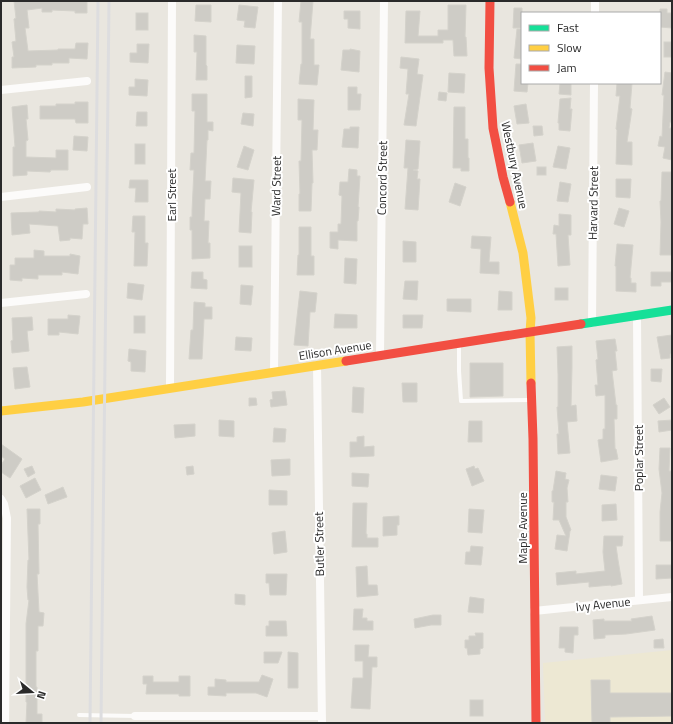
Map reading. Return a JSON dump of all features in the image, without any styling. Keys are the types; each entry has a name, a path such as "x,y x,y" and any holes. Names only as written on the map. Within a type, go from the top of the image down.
{"main road":[{"name":"Westbury Avenue","path":"490,1 489,68 493,128 503,178 523,253 531,318 530,332"},
{"name":"Ellison Avenue","path":"1,411 83,402 672,310"},
{"name":"Maple Avenue","path":"530,332 533,439 536,723"}],"street":[{"name":"Earl Street","path":"170,388 172,1"},
{"name":"Ward Street","path":"274,372 278,1"},
{"name":"Concord Street","path":"380,355 384,1"},
{"path":"595,1 595,12"},
{"path":"1,90 87,81"},
{"name":"Harvard Street","path":"592,323 594,84"},
{"path":"1,197 87,187"},
{"path":"1,303 86,294"},
{"name":"Poplar Street","path":"637,316 639,600"},
{"name":"Butler Street","path":"317,365 322,719"},
{"path":"1,499 4,504 7,518 5,723"},
{"name":"Ivy Avenue","path":"534,611 672,597"},
{"path":"135,716 322,719"}],"lane":[{"path":"459,343 461,401 531,400"},
{"path":"79,715 135,716"}],"shaded area":[{"path":"672,650 672,723 545,723 543,663"}],"building":[{"path":"14,1 87,1 87,13 52,10 52,12 42,12 42,8 27,10 29,28 25,28 28,51 75,49 76,43 88,43 87,59 69,58 69,63 52,63 52,65 36,65 36,67 12,68 12,57 14,57 12,42 16,41"},
{"path":"301,1 313,1 310,39 314,39 314,65 319,65 317,85 299,84 302,64 302,22 299,22"},
{"path":"196,5 211,5 211,22 195,21"},
{"path":"239,5 258,7 255,28 244,27 245,21 237,20"},
{"path":"448,5 466,5 465,37 467,56 454,56 453,40 443,40 443,43 405,43 406,11 420,11 418,36 438,36 438,30 448,30"},
{"path":"514,8 522,8 521,28 513,28"},
{"path":"660,9 667,9 667,13 672,13 672,28 661,27"},
{"path":"344,11 360,11 360,29 348,28 348,19 344,19"},
{"path":"136,13 148,13 148,30 136,30"},
{"path":"517,29 521,29 521,59 514,58"},
{"path":"194,35 206,36 207,80 196,80 197,52 194,52"},
{"path":"664,42 672,42 672,57 664,57"},
{"path":"137,44 149,44 148,63 130,62 130,53 137,53"},
{"path":"237,45 255,46 254,64 236,63"},
{"path":"350,49 360,51 359,72 341,70 343,50"},
{"path":"401,57 419,59 417,74 423,75 416,126 404,125 409,94 406,94 408,69 400,68"},
{"path":"516,64 521,64 521,84 528,84 527,92 514,91"},
{"path":"665,72 672,73 672,122 670,122 669,128 672,128 672,160 663,158 665,147 658,146 660,136 662,137 664,95 662,95"},
{"path":"449,73 465,74 464,93 448,92"},
{"path":"245,76 252,76 252,97 245,98"},
{"path":"135,79 148,80 147,96 129,95 129,87 135,87"},
{"path":"560,84 571,84 571,95 559,94"},
{"path":"617,84 632,84 630,108 632,109 627,142 632,142 632,165 616,164 616,129 620,96 616,96"},
{"path":"348,87 357,87 357,94 361,94 360,110 348,110"},
{"path":"439,92 447,93 446,101 438,100"},
{"path":"192,94 207,94 207,122 213,122 213,131 208,130 205,181 211,181 210,199 205,199 204,221 209,221 208,243 210,243 210,258 192,259 192,230 190,230 190,217 192,217 194,170 190,170 191,153 194,153 195,111 192,111"},
{"path":"571,98 570,109 572,109 570,131 559,130 558,123 560,99"},
{"path":"298,99 314,100 313,130 318,130 317,150 312,150 313,183 311,211 299,211 299,161 301,161 302,120 298,120"},
{"path":"75,102 88,102 88,123 76,123 75,119 40,119 40,106 75,104"},
{"path":"526,104 529,123 517,124 514,106"},
{"path":"27,105 28,119 26,119 28,140 26,141 26,157 56,158 56,150 68,150 68,170 51,170 50,172 27,171 27,175 13,176 13,147 15,147 12,107"},
{"path":"454,107 465,107 465,139 468,139 469,171 461,171 461,168 453,168"},
{"path":"137,112 147,112 147,126 136,126"},
{"path":"243,113 254,114 253,126 241,124"},
{"path":"533,126 542,126 543,135 534,136"},
{"path":"350,127 359,127 358,148 342,147 344,129 350,129"},
{"path":"74,136 88,137 87,151 73,150"},
{"path":"406,140 420,141 418,169 413,170 418,171 417,179 420,179 418,210 405,209 408,168 404,168"},
{"path":"533,143 536,161 522,163 519,145"},
{"path":"135,144 145,144 145,164 135,164"},
{"path":"244,146 254,150 248,170 237,167"},
{"path":"558,146 570,148 566,169 553,167"},
{"path":"537,167 546,167 546,175 537,175"},
{"path":"349,169 357,170 357,176 360,176 357,241 338,240 338,249 330,248 330,232 338,232 338,224 341,224 342,196 339,195 340,182 348,182"},
{"path":"662,172 672,172 672,255 660,255 660,201"},
{"path":"233,178 254,180 251,233 239,232 241,193 232,192"},
{"path":"616,179 631,179 630,198 616,197"},
{"path":"130,180 148,180 148,202 135,202 136,188 129,188"},
{"path":"560,182 571,184 568,202 557,201"},
{"path":"455,183 466,187 460,206 449,202"},
{"path":"87,208 88,224 83,224 82,239 70,238 70,240 60,241 58,226 29,224 30,233 12,235 11,213 39,211 56,212 56,209 75,210"},
{"path":"619,208 629,211 624,227 614,224"},
{"path":"559,214 571,215 571,235 568,235 570,265 558,266 556,234 553,234 554,225 559,226"},
{"path":"133,216 145,216 145,243 148,243 147,266 134,266 135,232 132,232"},
{"path":"299,227 311,227 311,256 314,256 314,275 297,275"},
{"path":"472,236 491,237 489,262 499,262 499,274 480,273 481,249 471,248"},
{"path":"403,241 416,242 416,262 403,262"},
{"path":"617,244 633,245 630,278 631,283 636,283 636,292 616,291 615,266"},
{"path":"239,246 252,246 252,267 239,267"},
{"path":"34,250 44,251 44,256 70,256 70,254 80,256 78,274 62,272 62,275 38,275 38,279 22,278 22,281 10,280 10,265 15,265 15,258 34,258"},
{"path":"345,258 357,259 356,284 344,283"},
{"path":"192,272 203,272 203,279 207,280 207,289 191,288"},
{"path":"651,272 672,272 672,282 661,282 661,286 651,286"},
{"path":"405,281 418,281 417,300 403,299"},
{"path":"128,283 144,285 142,300 127,298"},
{"path":"241,285 253,286 251,305 240,304"},
{"path":"555,288 568,288 568,300 555,300"},
{"path":"300,291 317,293 315,312 310,312 308,346 294,345"},
{"path":"499,291 512,292 512,310 498,310"},
{"path":"447,299 471,299 471,312 447,311"},
{"path":"194,302 205,303 205,307 212,307 212,319 204,319 202,359 189,359 191,330 193,330"},
{"path":"335,314 357,315 357,328 334,328"},
{"path":"68,315 80,316 78,334 59,332 59,335 48,335 48,319 68,319"},
{"path":"403,315 423,315 422,328 403,328"},
{"path":"134,316 145,316 145,333 134,333"},
{"path":"32,317 33,330 27,331 29,351 12,353 12,318"},
{"path":"672,335 672,353 670,354 670,358 661,359 657,337"},
{"path":"236,337 252,338 251,351 235,350"},
{"path":"615,339 617,351 615,351 617,370 612,371 617,405 617,419 614,419 615,449 618,459 601,462 598,440 603,439 603,429 605,429 605,395 596,396 595,385 598,385 596,360 598,359 596,341"},
{"path":"572,346 571,406 576,405 577,421 567,422 570,453 558,454 557,347"},
{"path":"129,349 146,351 145,372 131,371 131,362 128,361"},
{"path":"470,363 503,363 503,396 470,397"},
{"path":"27,367 30,387 15,389 13,368"},
{"path":"651,369 662,369 661,382 651,381"},
{"path":"402,383 417,383 417,402 403,402"},
{"path":"353,387 364,388 363,413 352,412"},
{"path":"285,391 287,405 271,407 270,400 273,399 272,392"},
{"path":"249,398 256,398 257,405 249,406"},
{"path":"664,398 670,407 659,414 653,405"},
{"path":"219,420 234,421 234,437 219,436"},
{"path":"672,420 672,430 659,432 658,421"},
{"path":"469,421 482,421 482,442 468,442"},
{"path":"195,424 195,436 175,438 174,425"},
{"path":"274,428 286,429 285,442 273,442"},
{"path":"364,436 364,447 374,446 374,456 350,457 350,442 357,442 357,437"},
{"path":"1,444 22,459 10,478 1,472 1,465 5,459 1,456"},
{"path":"660,448 670,448 669,471 672,471 672,541 660,541 660,512 662,493 659,469"},
{"path":"290,459 290,475 272,476 271,460"},
{"path":"32,466 35,473 28,477 24,469"},
{"path":"193,466 194,474 187,475 186,467"},
{"path":"474,466 475,469 478,468 484,481 472,486 466,469"},
{"path":"556,471 566,473 565,479 569,480 567,488 568,502 566,502 566,517 571,530 567,551 555,549 557,535 566,536 559,520 553,520 554,502 552,502 552,491"},
{"path":"352,473 369,474 368,487 352,486"},
{"path":"601,475 617,477 615,491 599,489"},
{"path":"35,478 41,490 26,498 20,486"},
{"path":"63,487 67,497 48,504 45,495"},
{"path":"269,490 287,491 287,505 269,505"},
{"path":"353,503 367,503 367,538 378,538 378,547 352,547"},
{"path":"616,504 617,520 602,521 602,505"},
{"path":"27,509 40,509 40,524 38,524 39,574 37,574 39,612 44,613 43,626 38,626 36,687 37,714 42,714 42,723 26,723 26,624 29,600 27,587 29,560"},
{"path":"469,509 484,510 482,533 468,532"},
{"path":"399,516 397,535 383,536 383,517"},
{"path":"285,531 287,552 274,554 272,533"},
{"path":"604,536 623,536 622,546 616,546 622,584 589,587 589,582 557,585 556,573 576,571 576,574 605,571 603,552"},
{"path":"471,546 483,547 481,565 465,564 466,552 470,552"},
{"path":"656,565 672,565 672,578 656,579"},
{"path":"367,566 368,585 377,585 378,595 357,597 356,567"},
{"path":"266,574 287,574 286,595 270,595 269,583 266,583"},
{"path":"235,594 245,595 245,605 235,604"},
{"path":"470,597 484,599 483,613 468,612"},
{"path":"354,609 363,609 362,618 367,618 367,621 373,621 373,630 353,630"},
{"path":"441,615 441,625 415,628 414,619"},
{"path":"652,616 655,630 605,635 605,638 594,639 593,620 604,619 604,621 632,621 631,619"},
{"path":"269,621 286,621 287,636 266,636 266,626 269,626"},
{"path":"560,627 578,627 578,635 574,635 573,653 565,652 565,648 559,648"},
{"path":"475,633 483,633 483,648 480,649 480,654 468,655 467,648 465,648 465,640 469,640 469,636 476,636"},
{"path":"663,639 664,648 654,648 654,640"},
{"path":"355,645 369,645 368,657 377,657 377,667 372,667 370,709 351,708 353,678 363,678 363,661 355,661"},
{"path":"264,652 282,652 278,663 264,663"},
{"path":"288,652 298,653 298,688 288,688"},
{"path":"262,675 273,679 267,697 256,693 226,693 226,696 208,695 208,687 215,687 215,679 226,680 226,682 259,682"},
{"path":"143,676 153,676 153,682 179,682 179,676 190,676 190,696 179,696 179,694 146,694 147,684 143,684"},
{"path":"591,680 610,680 610,693 672,693 672,716 610,717 610,723 592,723"},
{"path":"470,700 483,700 483,716 470,716"}],"railway":[{"path":"90,723 98,1"},
{"path":"101,723 109,1"}],"traffic: fast":[{"path":"581,324 672,310"}],"traffic: slow":[{"path":"510,202 523,253 531,318 531,383"},
{"path":"1,411 83,402 346,361"}],"traffic: jam":[{"path":"490,1 489,68 493,128 503,177 510,202"},
{"path":"346,361 581,324"},
{"path":"531,383 536,723"}]}
